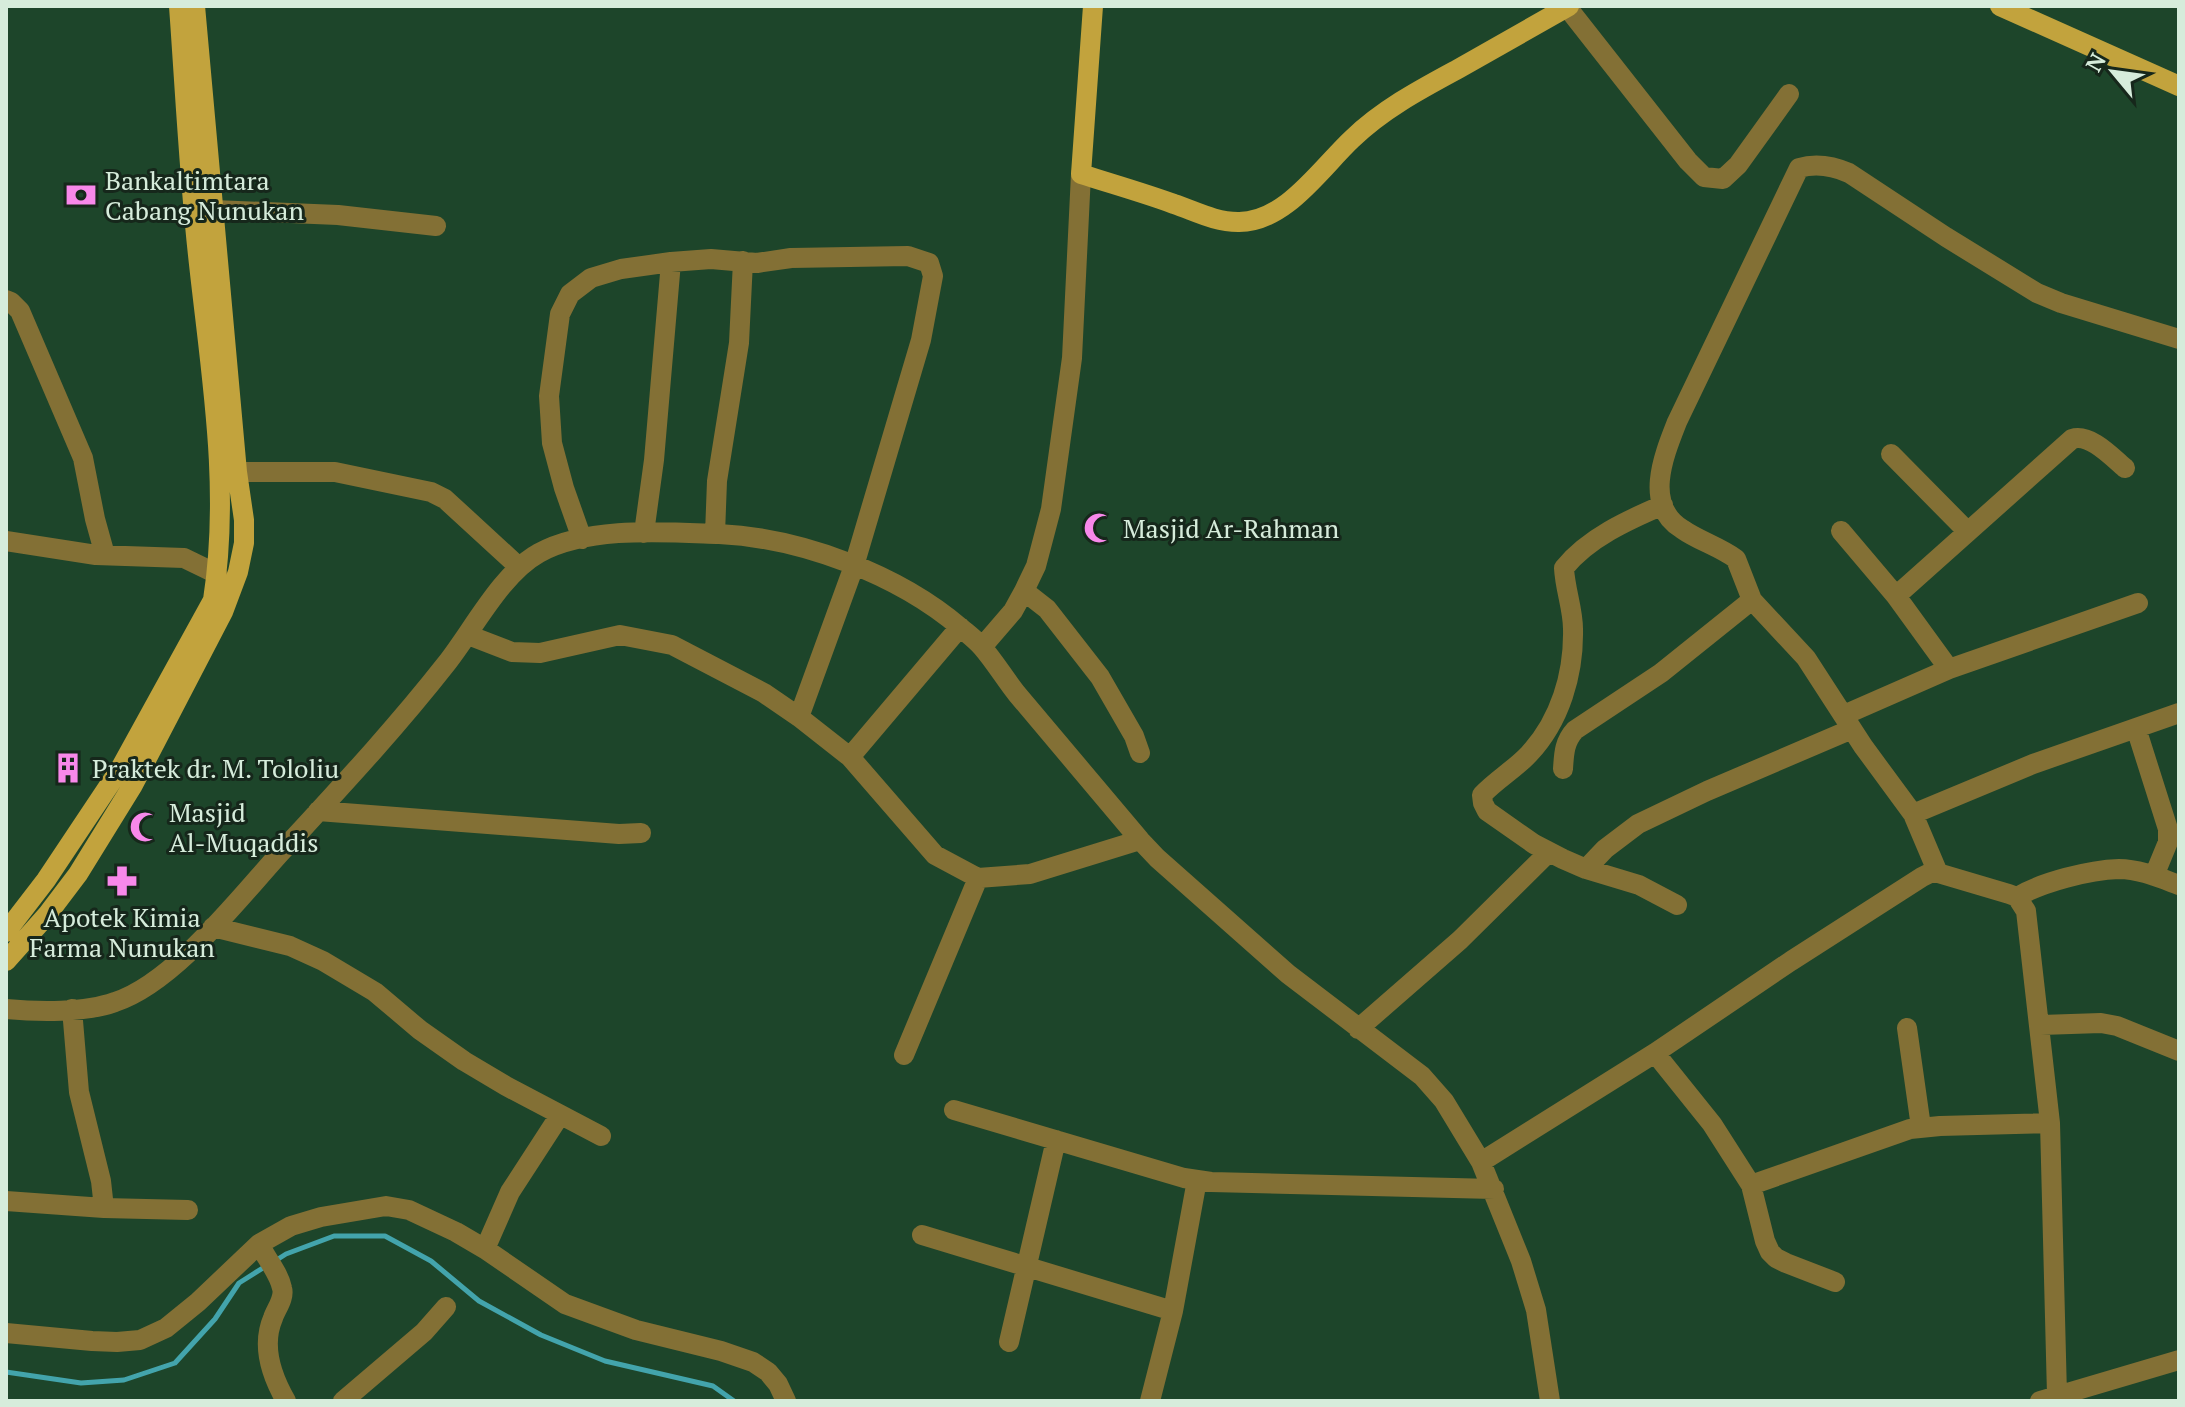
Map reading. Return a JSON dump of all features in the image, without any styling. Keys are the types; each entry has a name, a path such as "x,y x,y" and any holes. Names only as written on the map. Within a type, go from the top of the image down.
{"main road":[{"path":"6,932 46,880 120,769 213,600 221,481 193,215 179,6"},
{"path":"6,961 47,915 86,861 133,785 223,612 238,572 244,543 195,6"},
{"path":"1093,6 1081,174 1218,220 1239,223 1257,219 1304,190 1353,138 1407,97 1568,7"},
{"path":"2000,6 2179,86"}],"street":[{"path":"1568,7 1688,161 1704,177 1723,179 1738,165 1789,94"},
{"path":"1938,873 1913,814 1806,658 1752,600 1736,559 1681,529 1667,517 1660,500 1660,476 1664,455 1677,422 1799,168 1809,165 1838,168 1849,173 2037,293 2179,339"},
{"path":"982,647 1013,611 1036,566 1045,538 1072,358 1081,174"},
{"path":"193,215 214,210 338,215 436,226"},
{"path":"582,539 552,443 549,396 560,314 570,294 591,278 621,269 671,262 711,259 757,263 791,258 908,256 929,263 933,276 921,340 854,566 799,717"},
{"path":"715,534 717,481 739,343 743,261"},
{"path":"644,533 654,460 671,262"},
{"path":"6,300 20,311 83,458 105,555"},
{"path":"1896,596 2066,443 2077,437 2094,443 2125,468"},
{"path":"1891,454 1968,532"},
{"path":"237,472 335,472 431,492 445,499 519,567"},
{"path":"1663,505 1582,549 1564,568 1573,624 1573,658 1564,696 1546,733 1528,755 1482,795 1487,811 1534,844 1586,869 1639,885 1677,905"},
{"path":"1841,531 1896,596 1949,669"},
{"path":"6,1009 72,1009 117,1002 137,992 178,962 429,686 510,576 535,555 582,539 620,533 715,534 804,548 906,589 960,627 982,647 1009,684 1140,840 1288,974 1433,1087 1481,1162 1494,1189 1530,1288 1550,1401"},
{"path":"6,541 105,555 184,558 217,574"},
{"path":"1024,591 1047,609 1100,677 1134,736 1140,753"},
{"path":"1563,769 1564,748 1575,730 1661,673 1752,600"},
{"path":"1586,869 1605,849 1638,824 1949,669 2138,603"},
{"path":"850,757 960,627"},
{"path":"468,635 512,652 540,653 620,635 672,645 764,693 799,717 850,757 935,855 978,878 1030,874 1140,840"},
{"path":"1913,814 2033,764 2179,713"},
{"path":"2136,728 2168,829 2168,842 2154,876"},
{"path":"318,811 619,834 641,833"},
{"path":"1358,1029 1460,940 1549,852"},
{"path":"2017,897 2041,886 2121,869 2179,885"},
{"path":"1481,1162 1655,1053 1895,894 1930,873 1938,873 2017,897 2026,911 2050,1123 2049,1398 2179,1360"},
{"path":"904,1055 978,878"},
{"path":"213,927 290,946 323,961 375,992 420,1030 464,1061 601,1136"},
{"path":"72,1009 79,1092 99,1169 104,1208"},
{"path":"2041,1025 2101,1023 2117,1026 2179,1051"},
{"path":"1907,1028 1921,1127"},
{"path":"1655,1053 1712,1124 1751,1185 1770,1252 1786,1263 1835,1282"},
{"path":"954,1110 1197,1180 1494,1189"},
{"path":"485,1249 510,1192 560,1115"},
{"path":"1751,1185 1886,1136 1921,1127 2050,1123"},
{"path":"1009,1342 1056,1140"},
{"path":"1150,1401 1173,1311 1197,1180"},
{"path":"6,1201 82,1208 188,1210"},
{"path":"6,1333 92,1341 140,1340 166,1328 260,1245 291,1226 386,1206 409,1210 456,1232 565,1304 636,1330 753,1362 768,1372 786,1401"},
{"path":"922,1235 1173,1311"},
{"path":"260,1245 282,1287 281,1300 267,1335 267,1350 286,1401"},
{"path":"343,1401 424,1332 446,1307"}],"waterway":[{"path":"275,1261 334,1236 385,1236 431,1261 479,1301 541,1335 605,1361 713,1386 734,1401"},
{"path":"6,1372 81,1383 124,1380 175,1363 215,1319 239,1283 266,1266"}],"place":[{"name":"Bankaltimtara Cabang Nunukan","path":"81,195"},
{"name":"Masjid Ar-Rahman","path":"1099,528"},
{"name":"Praktek dr. M. Tololiu","path":"68,768"},
{"name":"Masjid Al-Muqaddis","path":"145,827"},
{"name":"Apotek Kimia Farma Nunukan","path":"122,881"}]}
